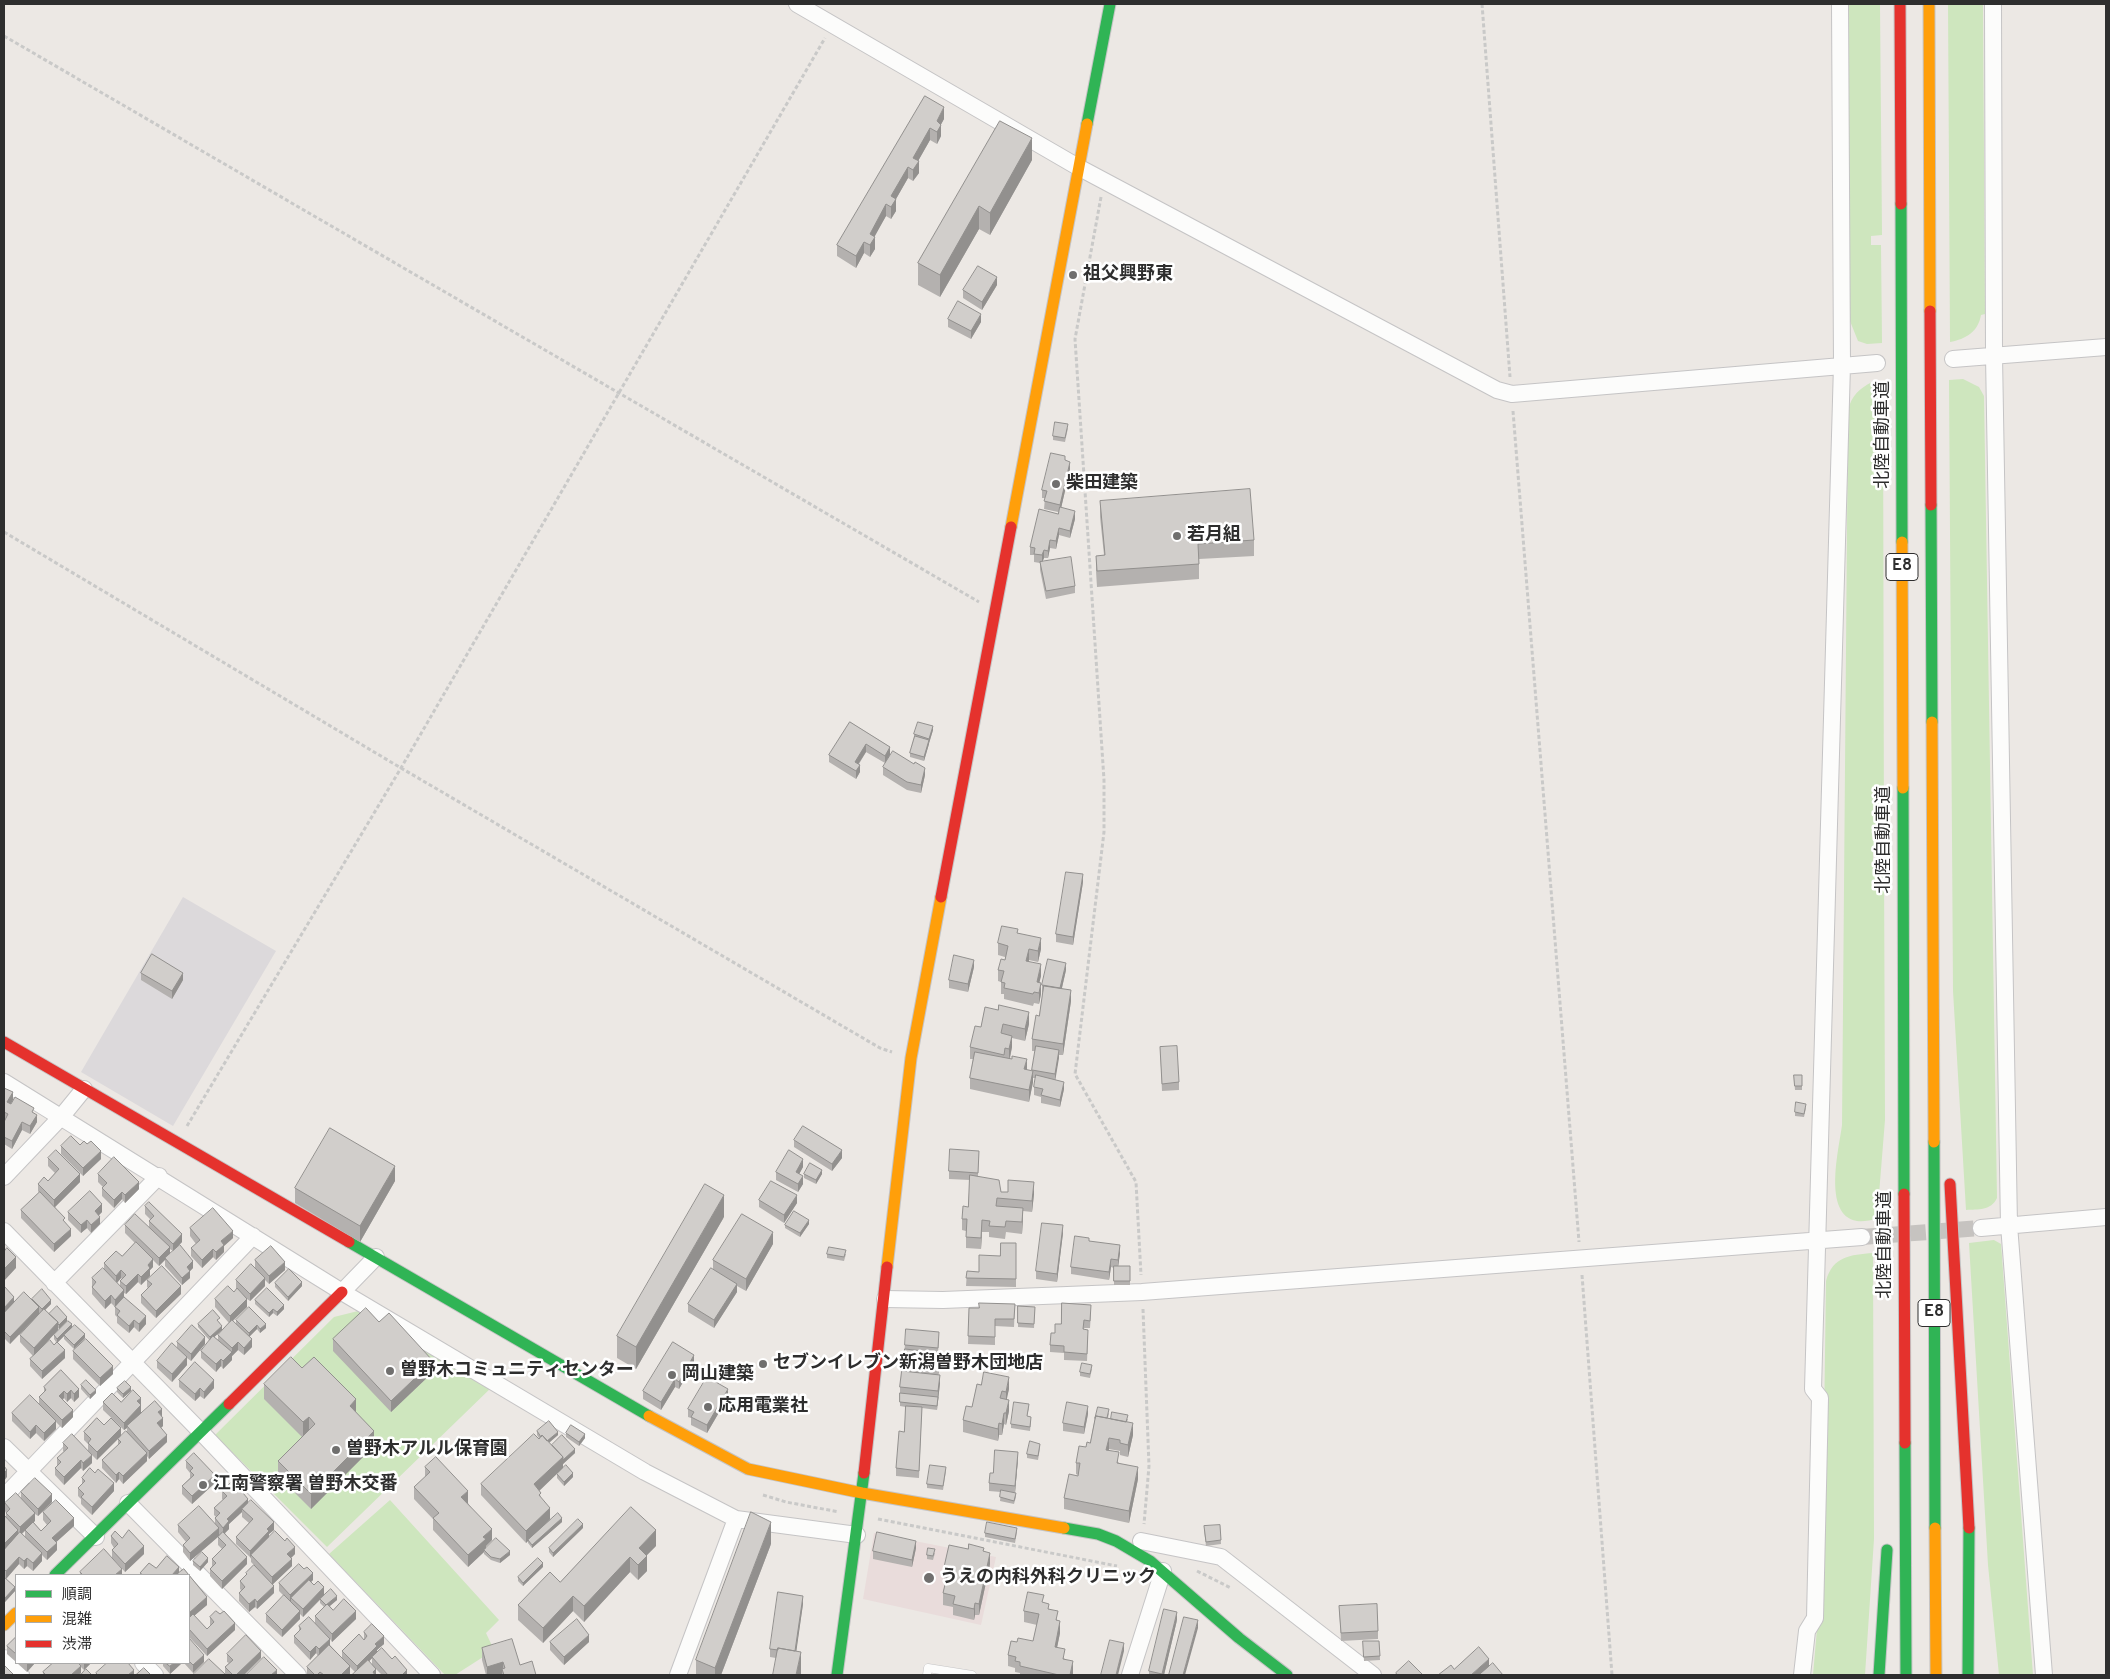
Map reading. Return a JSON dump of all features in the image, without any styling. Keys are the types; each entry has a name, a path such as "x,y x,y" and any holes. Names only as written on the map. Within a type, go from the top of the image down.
{"main road":[{"path":"837,1675 857,1535 911,1058 1110,4"},
{"name":"北陸自動車道","path":"1900,4 1906,1675"},
{"name":"E8","path":"1929,4 1936,1675"},
{"path":"1934,950 1946,1125"},
{"path":"4,1042 177,1144 691,1440 748,1469 862,1493 1098,1534 1126,1545 1163,1571 1226,1627 1287,1675"},
{"path":"1891,1201 1903,1130"},
{"path":"1950,1174 1969,1520 1980,1638"},
{"path":"56,1574 96,1537 200,1431 342,1292"},
{"path":"1968,1675 1969,1520"},
{"path":"1879,1675 1888,1535"},
{"path":"4,1625 15,1614"}],"street":[{"path":"797,4 1078,167 1105,179 1497,390 1512,394 1877,362"},
{"path":"1802,1675 1808,1631 1815,1618 1820,1398 1813,1389 1816,1240 1842,365 1840,4"},
{"path":"1993,4 1994,356 2009,1225 2044,1675"},
{"path":"1953,359 2106,347"},
{"path":"4,1082 62,1116 342,1292 645,1472 736,1519 857,1535"},
{"path":"4,1178 62,1116 84,1089"},
{"path":"54,1283 158,1176"},
{"path":"1981,1228 2106,1217"},
{"path":"4,1230 200,1431 431,1675"},
{"path":"4,1497 253,1236"},
{"path":"885,1299 943,1300 1142,1292 1580,1257 1862,1237"},
{"path":"342,1292 376,1257"},
{"path":"4,1447 96,1537"},
{"path":"128,1503 298,1675"},
{"path":"678,1675 736,1519"},
{"path":"1141,1541 1222,1557 1373,1675"},
{"path":"1130,1675 1163,1571"},
{"path":"4,1658 21,1675"},
{"path":"144,1664 155,1675"}],"lane":[{"path":"927,1675 928,1668 972,1675"}],"path":[{"path":"1482,4 1612,1675"},
{"path":"177,1144 401,768 833,24"},
{"path":"4,36 617,394 995,610"},
{"path":"1105,179 1076,339 1104,780 1104,832 1075,1074 1136,1182 1149,1466 1141,1541"},
{"path":"4,532 401,768 880,1048 911,1058"},
{"path":"759,1494 786,1502 1118,1567"},
{"path":"1190,1568 1234,1590"}],"shaded area":[{"path":"183,897 276,951 173,1126 81,1072"},
{"name":"うえの内科外科クリニック","path":"874,1533 996,1557 981,1625 863,1599"}],"green space":[{"path":"1849,4 1880,4 1882,235 1871,236 1871,245 1881,245 1882,343 1867,344 1858,341 1848,316"},
{"path":"1948,4 1983,4 1985,314 1981,315 1977,326 1970,334 1950,342"},
{"path":"1963,379 1979,387 1984,396 1997,1198 1988,1207 1966,1210 1953,991 1949,380"},
{"path":"1872,382 1883,383 1884,851 1873,852 1873,861 1884,861 1885,1120 1877,1219 1857,1221 1846,1216 1839,1207 1835,1180 1842,1125 1848,410 1857,393"},
{"path":"1994,1240 2001,1244 2033,1675 1999,1675 1988,1565 1969,1243"},
{"path":"1873,1253 1874,1539 1865,1675 1813,1675 1822,1571 1826,1281 1833,1266 1844,1258"},
{"path":"366,1309 494,1385 327,1547 215,1435 334,1317"},
{"path":"390,1500 499,1620 486,1633 494,1650 455,1675 445,1675 329,1554"}],"building":[{"path":"925,96 944,107 937,121 941,125 937,132 930,128 913,158 919,161 913,170 908,167 891,196 896,199 891,207 886,204 870,234 875,237 870,245 864,242 856,256 837,245"},
{"path":"1000,121 1032,138 990,213 979,206 940,275 918,263"},
{"path":"978,266 997,277 982,302 963,290"},
{"path":"958,301 981,314 971,331 948,319"},
{"path":"1055,422 1068,424 1065,438 1053,436"},
{"name":"柴田建築","path":"1051,453 1065,456 1065,460 1070,462 1060,505 1044,501 1047,491 1042,490"},
{"name":"若月組","path":"1250,489 1254,540 1198,544 1199,564 1097,571 1096,556 1105,555 1100,501"},
{"path":"1060,507 1075,511 1070,531 1059,528 1056,541 1050,540 1048,551 1044,550 1042,555 1034,554 1035,548 1030,547 1039,509 1058,514"},
{"path":"1071,557 1075,586 1046,591 1040,562"},
{"path":"850,722 890,747 885,756 866,744 855,762 860,765 856,771 829,755"},
{"path":"918,722 933,726 929,739 914,734"},
{"path":"915,736 929,740 924,757 910,753"},
{"path":"893,751 914,764 915,762 925,768 921,785 907,782 883,767"},
{"path":"1066,872 1083,874 1073,937 1056,934"},
{"path":"1002,926 1018,929 1017,933 1041,938 1038,951 1029,949 1026,961 1041,964 1037,982 1041,983 1039,993 1034,992 1033,994 1004,988 1005,983 1001,982 1004,971 998,970 1001,959 1005,960 1008,946 998,943"},
{"path":"152,954 183,973 172,991 141,973"},
{"path":"954,955 974,960 968,984 949,980"},
{"path":"1048,959 1066,963 1060,988 1042,985"},
{"path":"1044,986 1071,990 1063,1044 1032,1039 1036,1015 1039,1016"},
{"path":"999,1005 1029,1012 1025,1029 1003,1024 1001,1033 1012,1036 1009,1049 1005,1048 1004,1055 970,1047 975,1026 981,1027 985,1007 998,1010"},
{"path":"1036,1046 1059,1050 1055,1074 1032,1070"},
{"path":"1177,1046 1179,1082 1162,1084 1160,1047"},
{"path":"975,1052 1012,1059 1012,1056 1027,1059 1024,1069 1033,1071 1029,1090 970,1078"},
{"path":"1036,1075 1064,1082 1060,1100 1041,1095 1043,1089 1034,1087"},
{"path":"1794,1075 1802,1075 1802,1086 1795,1086"},
{"path":"4,1088 13,1092 7,1102 11,1104 15,1097 34,1108 32,1112 37,1115 30,1126 22,1122 12,1141 4,1137 4,1122 8,1114 4,1112"},
{"path":"1796,1102 1806,1104 1804,1114 1795,1112"},
{"path":"803,1126 842,1150 832,1164 794,1140"},
{"path":"330,1128 395,1166 360,1226 295,1188"},
{"path":"71,1136 80,1145 84,1141 87,1144 91,1141 101,1151 83,1168 61,1146"},
{"path":"950,1149 979,1151 978,1173 949,1171"},
{"path":"56,1150 80,1174 54,1200 38,1184 44,1177 48,1181 59,1169 48,1158"},
{"path":"789,1150 803,1159 796,1172 803,1176 798,1184 776,1172"},
{"path":"114,1157 139,1182 125,1195 122,1192 114,1200 102,1188 107,1183 98,1174"},
{"path":"810,1163 822,1170 816,1180 804,1174"},
{"path":"970,1175 999,1180 1001,1192 1008,1192 1008,1180 1034,1182 1032,1201 997,1198 996,1206 1023,1208 1022,1222 1006,1221 1005,1227 989,1226 990,1221 982,1220 981,1238 966,1237 967,1219 962,1219 963,1206 968,1207"},
{"path":"771,1181 797,1195 784,1215 759,1200"},
{"path":"705,1184 724,1195 636,1347 617,1336"},
{"path":"90,1191 102,1204 95,1211 100,1217 91,1225 87,1220 81,1225 68,1212"},
{"path":"40,1192 65,1218 63,1220 71,1229 54,1244 21,1210"},
{"path":"149,1202 182,1234 173,1244 149,1221 154,1216 145,1206"},
{"path":"213,1208 233,1231 221,1241 224,1245 216,1252 213,1249 202,1260 191,1248 200,1240 190,1228"},
{"path":"794,1211 809,1220 800,1233 785,1225"},
{"path":"135,1214 170,1247 159,1258 125,1225"},
{"path":"742,1214 773,1232 746,1279 713,1260"},
{"path":"1042,1223 1063,1225 1057,1274 1036,1271"},
{"path":"1075,1236 1089,1238 1089,1241 1120,1245 1118,1260 1111,1259 1109,1272 1071,1267"},
{"path":"136,1242 153,1259 148,1265 150,1268 141,1277 138,1274 126,1286 120,1281 126,1275 121,1270 116,1276 104,1263 116,1251 122,1256"},
{"path":"1001,1243 1016,1243 1016,1279 966,1278 967,1271 979,1272 979,1255 1000,1256"},
{"path":"180,1245 193,1261 187,1267 190,1271 182,1278 165,1258"},
{"path":"271,1246 285,1262 269,1276 255,1260"},
{"path":"829,1247 846,1250 844,1257 827,1254"},
{"path":"7,1248 16,1257 4,1269 4,1252"},
{"path":"251,1264 265,1278 250,1294 236,1280"},
{"path":"162,1266 181,1286 156,1311 141,1295 152,1284 147,1280"},
{"path":"1114,1266 1130,1266 1130,1281 1114,1281"},
{"path":"103,1268 124,1290 115,1300 111,1295 105,1301 92,1287 96,1282 92,1278"},
{"path":"711,1268 737,1284 714,1320 688,1304"},
{"path":"289,1269 302,1282 288,1297 275,1283"},
{"path":"4,1286 14,1297 4,1308"},
{"path":"228,1286 234,1292 237,1288 247,1299 230,1316 215,1299"},
{"path":"267,1288 284,1305 277,1312 273,1309 269,1313 255,1300"},
{"path":"42,1289 51,1300 42,1309 32,1299"},
{"path":"24,1292 39,1307 10,1337 4,1331 4,1313"},
{"path":"124,1297 146,1316 139,1324 134,1320 129,1326 117,1315 120,1311 115,1307"},
{"path":"979,1303 1015,1304 1014,1319 995,1319 995,1337 968,1336 969,1308 979,1308"},
{"path":"1062,1303 1091,1305 1090,1321 1084,1320 1083,1329 1088,1330 1087,1354 1064,1352 1064,1346 1050,1345 1051,1333 1055,1333 1055,1324 1061,1324"},
{"path":"57,1306 67,1317 59,1325 49,1314"},
{"path":"1018,1306 1035,1307 1034,1324 1018,1323"},
{"path":"249,1307 266,1324 260,1329 257,1325 249,1333 236,1320"},
{"path":"366,1308 379,1322 389,1313 433,1361 391,1401 333,1339"},
{"path":"44,1309 58,1322 34,1348 20,1335"},
{"path":"213,1310 220,1318 217,1320 222,1326 210,1337 198,1324"},
{"path":"232,1320 252,1339 244,1348 238,1342 232,1348 218,1335"},
{"path":"68,1321 72,1324 57,1339 54,1335"},
{"path":"75,1325 85,1334 74,1345 64,1335"},
{"path":"192,1325 205,1337 191,1354 177,1342"},
{"path":"906,1329 939,1332 938,1348 905,1345"},
{"path":"213,1336 232,1352 223,1361 221,1359 216,1364 201,1351"},
{"path":"86,1339 113,1366 100,1378 73,1351"},
{"path":"50,1340 54,1345 57,1342 65,1350 42,1371 30,1359"},
{"name":"岡山建築","path":"673,1342 694,1355 679,1382 675,1379 661,1402 643,1391"},
{"path":"172,1343 187,1357 172,1374 157,1361"},
{"path":"905,1349 940,1353 938,1369 902,1365"},
{"path":"291,1357 302,1368 314,1357 356,1399 350,1406 374,1431 311,1494 278,1461 315,1424 309,1417 303,1422 264,1384"},
{"path":"195,1362 214,1380 204,1392 200,1388 195,1394 179,1380"},
{"path":"1082,1363 1092,1365 1090,1374 1080,1372"},
{"path":"61,1370 79,1389 74,1394 71,1390 67,1394 64,1391 59,1396 73,1410 62,1420 39,1397 46,1390 44,1387"},
{"path":"902,1371 940,1375 938,1391 900,1387"},
{"path":"984,1372 1009,1377 1006,1392 1002,1391 1000,1398 1009,1400 1002,1424 999,1423 998,1429 963,1420 966,1406 972,1407 977,1384 981,1385"},
{"name":"応用電業社","path":"707,1377 728,1389 707,1425 691,1417 694,1412 688,1409"},
{"path":"86,1380 96,1390 90,1395 81,1385"},
{"path":"125,1381 131,1387 123,1394 117,1388"},
{"path":"133,1390 141,1398 137,1401 141,1405 124,1423 103,1402 112,1393 121,1402"},
{"path":"900,1393 938,1397 937,1406 900,1402"},
{"path":"30,1395 56,1421 44,1433 36,1425 30,1432 12,1413"},
{"path":"155,1401 162,1409 158,1412 163,1418 157,1423 167,1435 149,1451 127,1426"},
{"path":"1014,1402 1029,1404 1027,1416 1031,1417 1030,1427 1011,1424"},
{"path":"1067,1402 1088,1406 1084,1427 1063,1423"},
{"path":"906,1406 922,1407 919,1471 896,1468 899,1431 904,1432"},
{"path":"1098,1407 1109,1409 1107,1418 1096,1416 1095,1418"},
{"path":"1112,1412 1128,1415 1126,1422 1111,1419"},
{"path":"1096,1416 1133,1423 1128,1445 1120,1443 1120,1440 1109,1438 1106,1450 1119,1452 1117,1463 1138,1467 1129,1511 1064,1498 1069,1474 1078,1476 1080,1463 1076,1463 1079,1446 1086,1447 1087,1442 1090,1443"},
{"path":"97,1418 104,1425 111,1418 121,1428 97,1452 88,1443 91,1439 84,1432"},
{"path":"549,1421 558,1432 547,1441 537,1431"},
{"path":"571,1425 585,1434 579,1442 566,1433"},
{"path":"126,1431 147,1453 123,1476 119,1472 116,1475 102,1460 121,1442 118,1439"},
{"path":"72,1434 92,1455 83,1463 81,1460 64,1477 55,1468 61,1462 57,1458 68,1448 63,1443"},
{"path":"534,1434 539,1439 542,1435 563,1457 534,1484 541,1493 539,1495 550,1508 526,1531 481,1484"},
{"path":"562,1435 575,1449 563,1460 563,1457 552,1445"},
{"path":"1030,1441 1040,1444 1038,1456 1027,1454"},
{"path":"995,1450 1018,1452 1015,1486 989,1483 990,1473 993,1473"},
{"path":"194,1453 215,1475 192,1496 182,1486 194,1475 190,1471 193,1468 186,1461"},
{"path":"436,1457 468,1491 461,1497 492,1529 483,1537 486,1539 468,1555 433,1518 439,1513 414,1487 430,1472 425,1467"},
{"path":"566,1465 573,1473 564,1482 557,1474"},
{"path":"930,1465 946,1467 943,1486 927,1484"},
{"path":"90,1468 95,1473 98,1469 114,1483 92,1507 81,1497 84,1494 78,1488 85,1481 82,1478"},
{"path":"35,1478 52,1494 38,1509 21,1492"},
{"path":"233,1481 248,1499 227,1519 229,1521 223,1528 215,1518 220,1513 214,1508 227,1496 222,1491"},
{"path":"1001,1490 1016,1493 1014,1501 1000,1497"},
{"path":"16,1493 35,1513 20,1527 6,1513 10,1509 5,1503"},
{"path":"56,1500 74,1518 52,1538 57,1543 47,1552 25,1530 33,1522 41,1531 51,1521 43,1512"},
{"path":"251,1500 274,1522 267,1529 269,1531 250,1551 236,1537 253,1519 242,1509"},
{"path":"199,1506 219,1528 190,1553 183,1545 190,1538 178,1525"},
{"path":"631,1507 656,1530 639,1548 647,1556 638,1565 630,1557 584,1606 573,1596 543,1628 518,1605 550,1572 560,1582"},
{"path":"751,1512 771,1522 715,1668 696,1660"},
{"path":"558,1513 562,1518 532,1545 528,1540"},
{"path":"4,1515 18,1530 4,1544"},
{"path":"578,1519 583,1524 553,1553 549,1548"},
{"path":"987,1522 1017,1528 1015,1539 985,1533"},
{"path":"1220,1525 1221,1540 1206,1542 1204,1526"},
{"path":"129,1530 144,1546 125,1564 112,1550 118,1544 111,1536 115,1531 122,1538"},
{"path":"275,1531 285,1541 287,1538 295,1547 287,1554 292,1559 272,1577 251,1555"},
{"path":"20,1532 42,1553 33,1563 27,1558 24,1561 19,1557 6,1571 4,1569 4,1550"},
{"path":"223,1532 247,1557 222,1581 210,1569 216,1563 212,1559 226,1545 218,1537"},
{"path":"877,1532 916,1541 912,1560 873,1551"},
{"path":"496,1538 510,1551 500,1559 491,1557 484,1550"},
{"path":"969,1544 984,1548 983,1551 990,1553 979,1604 975,1603 974,1609 953,1604 955,1596 943,1593 949,1568 944,1567 949,1545 968,1549"},
{"path":"928,1548 935,1549 933,1556 927,1555"},
{"path":"104,1549 122,1569 116,1574 82,1574 80,1572"},
{"path":"202,1552 208,1558 200,1567 193,1561"},
{"path":"167,1556 179,1567 173,1574 140,1573 149,1563 156,1568"},
{"path":"538,1558 543,1563 523,1583 518,1577"},
{"path":"299,1564 304,1569 307,1567 313,1573 290,1595 279,1583"},
{"path":"254,1565 274,1586 257,1602 255,1599 249,1604 239,1593 245,1587 240,1581"},
{"path":"184,1569 188,1574 177,1574"},
{"path":"190,1576 207,1597 190,1612"},
{"path":"4,1577 15,1587 5,1598 4,1597"},
{"path":"309,1580 314,1585 318,1581 324,1587 303,1609 291,1598"},
{"path":"331,1589 337,1596 326,1605 320,1599"},
{"path":"778,1592 803,1596 795,1651 778,1648 778,1650 770,1649"},
{"path":"1028,1592 1044,1595 1042,1602 1049,1604 1048,1609 1058,1611 1056,1620 1060,1621 1055,1647 1065,1649 1063,1659 1073,1661 1070,1675 1059,1675 1020,1666 1020,1662 1015,1661 1016,1657 1008,1655 1011,1641 1017,1642 1018,1638 1033,1641 1039,1614 1024,1611"},
{"path":"284,1595 300,1611 282,1630 266,1614"},
{"path":"344,1599 356,1611 332,1634 315,1616 327,1604 333,1610"},
{"path":"1377,1604 1378,1631 1341,1633 1339,1606"},
{"path":"1164,1609 1177,1612 1162,1674 1149,1671"},
{"path":"216,1611 220,1614 224,1611 235,1623 207,1649 190,1630 190,1617 193,1614 207,1629 214,1622 210,1617"},
{"path":"309,1617 330,1639 319,1649 316,1646 310,1652 294,1636 301,1629 299,1626"},
{"path":"1184,1617 1198,1620 1183,1675 1169,1675"},
{"path":"577,1619 589,1635 564,1657 550,1642"},
{"path":"372,1624 384,1636 357,1666 342,1651 359,1634 364,1640 367,1636 364,1632"},
{"path":"246,1635 261,1651 236,1675 233,1675 225,1667 233,1660 227,1654"},
{"path":"15,1638 15,1653 7,1646"},
{"path":"190,1639 204,1655 193,1665 190,1662"},
{"path":"512,1639 520,1665 532,1661 536,1675 504,1675 502,1669 505,1668 503,1662 487,1667 482,1648"},
{"path":"1110,1640 1124,1643 1116,1675 1101,1675"},
{"path":"1363,1641 1379,1641 1380,1656 1364,1657"},
{"path":"329,1645 350,1666 341,1675 324,1675 320,1672 315,1675 307,1667"},
{"path":"1479,1647 1489,1659 1471,1675 1438,1675 1451,1665 1454,1669"},
{"path":"382,1648 392,1659 395,1656 407,1670 402,1675 388,1675 372,1657"},
{"path":"778,1648 801,1652 796,1675 773,1675"},
{"path":"264,1657 277,1670 271,1675 246,1675"},
{"path":"209,1659 226,1675 195,1675"},
{"path":"368,1660 376,1669 373,1672 375,1675 352,1675"},
{"path":"1409,1661 1423,1675 1397,1675 1396,1673"},
{"path":"1493,1663 1503,1675 1479,1675"},
{"path":"52,1664 79,1664 81,1666 71,1675 46,1675 43,1672"},
{"path":"106,1664 129,1664 134,1670 128,1675 98,1675 96,1673"},
{"path":"4,1665 14,1675 4,1675"},
{"path":"144,1668 151,1675 136,1675"},
{"path":"86,1669 92,1675 80,1675"}],"tunnel":[{"path":"1862,1237 1981,1228"}],"traffic: fast":[{"path":"1087,124 1110,4"},
{"path":"1901,204 1902,542"},
{"path":"1931,505 1932,722"},
{"path":"1903,788 1904,1194"},
{"path":"1934,1142 1935,1528"},
{"path":"349,1242 649,1416"},
{"path":"56,1574 229,1404"},
{"path":"1905,1443 1906,1675"},
{"path":"837,1675 864,1473"},
{"path":"1064,1528 1098,1534 1116,1541 1150,1561 1239,1638 1287,1675"},
{"path":"1968,1675 1969,1528"},
{"path":"1879,1675 1887,1550"}],"traffic: slow":[{"path":"1929,4 1930,311"},
{"path":"1011,527 1087,124"},
{"path":"1902,542 1903,788"},
{"path":"1932,722 1934,1142"},
{"path":"887,1267 911,1058 941,897"},
{"path":"649,1416 748,1469 862,1493 1064,1528"},
{"path":"1935,1528 1936,1675"},
{"path":"4,1625 15,1614"}],"traffic: jam":[{"path":"1900,4 1901,204"},
{"path":"1930,311 1931,505"},
{"path":"941,897 1011,527"},
{"path":"4,1042 349,1242"},
{"path":"1950,1184 1969,1528"},
{"path":"1904,1194 1905,1443"},
{"path":"864,1473 887,1267"},
{"path":"229,1404 342,1292"}],"place":[{"name":"祖父興野東","path":"1073,275"},
{"name":"柴田建築","path":"1056,484"},
{"name":"若月組","path":"1177,536"},
{"name":"セブンイレブン新潟曽野木団地店","path":"763,1364"},
{"name":"曽野木コミュニティセンター","path":"390,1371"},
{"name":"岡山建築","path":"672,1375"},
{"name":"応用電業社","path":"708,1407"},
{"name":"曽野木アルル保育園","path":"336,1450"},
{"name":"江南警察署 曽野木交番","path":"203,1485"},
{"name":"うえの内科外科クリニック","path":"929,1578"}]}
